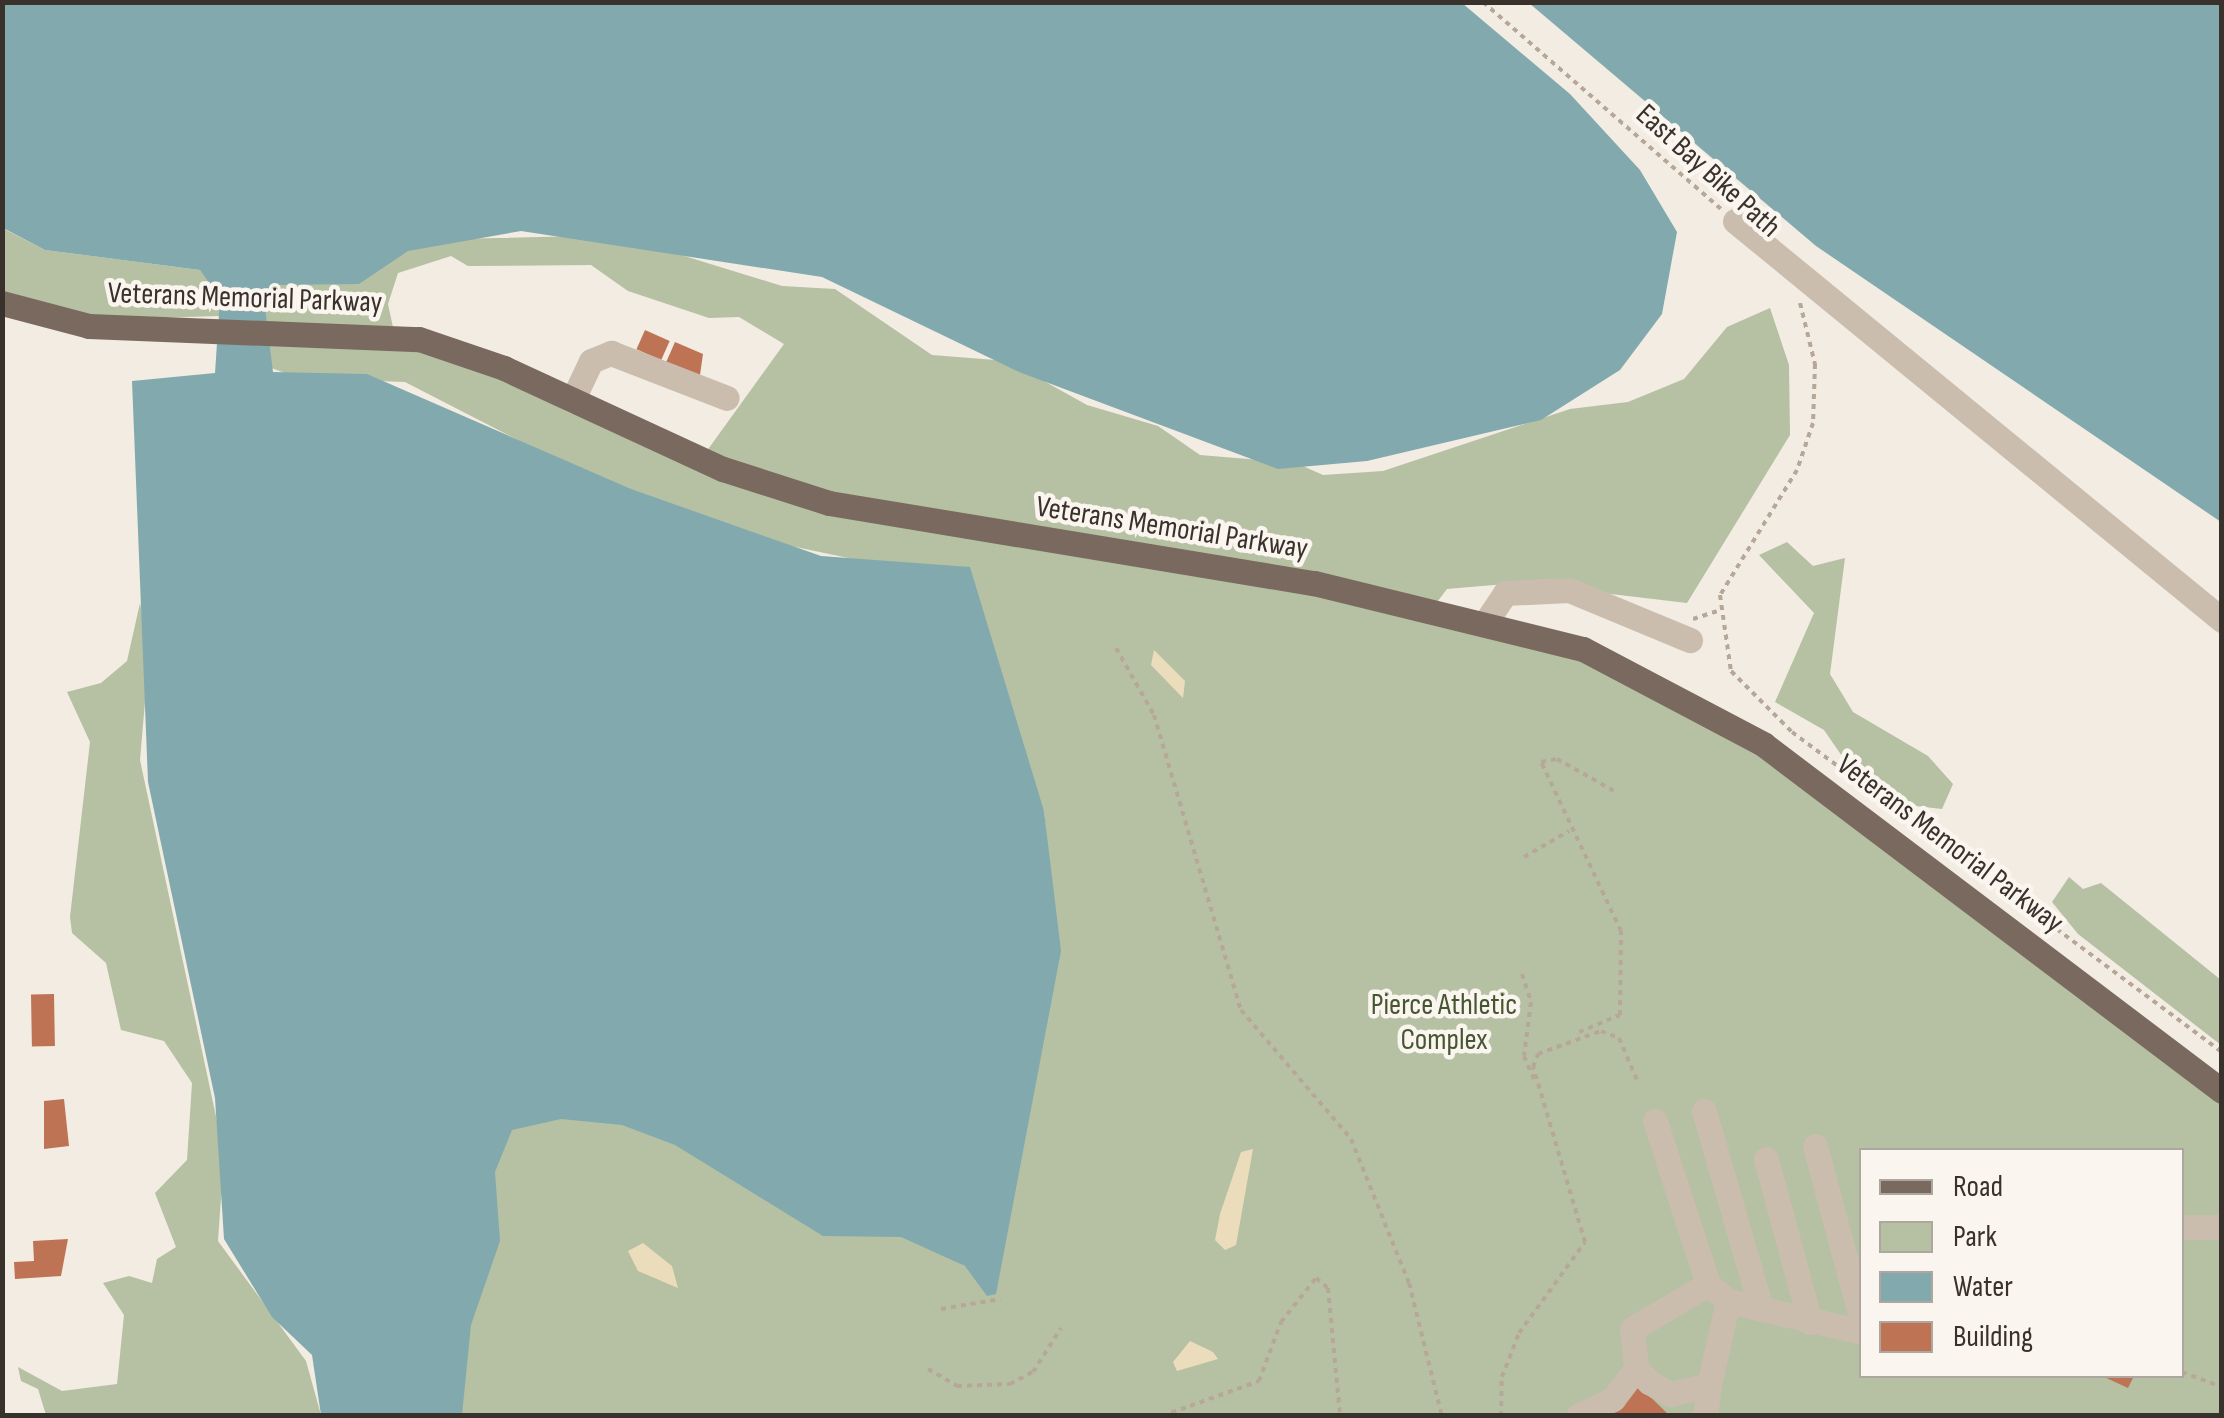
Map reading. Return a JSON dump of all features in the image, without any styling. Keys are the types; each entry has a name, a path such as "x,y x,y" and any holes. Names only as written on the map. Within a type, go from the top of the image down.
{"main road":[{"name":"Veterans Memorial Parkway","path":"2,303 88,326 268,328 418,340 572,401 723,469 829,503 1487,620 1610,660 1751,737 2222,1091"}],"lane":[{"path":"1735,221 2222,620"},
{"path":"572,401 591,361 611,352 728,398"},
{"path":"1487,620 1505,593 1569,590 1690,640"},
{"path":"1704,1111 1761,1308"},
{"path":"1655,1121 1718,1293 1705,1416"},
{"path":"1816,1146 1859,1311"},
{"path":"1766,1158 1810,1322"},
{"path":"2184,1227 2222,1227"},
{"path":"1578,1416 1612,1399 1636,1368 1632,1329 1718,1293 1810,1322 1859,1331"},
{"path":"1636,1368 1670,1394 1709,1385"}],"path":[{"name":"East Bay Bike Path","path":"1483,2 1735,221"},
{"path":"1793,289 1812,345 1815,414 1798,470 1720,595 1731,671 1778,722 2222,1052"},
{"path":"1116,648 1154,715 1241,1010 1251,1032 1352,1139 1409,1283 1442,1416"},
{"path":"1538,1082 1538,1054 1620,1015 1623,953 1618,916 1569,830 1544,776 1546,758 1616,792"},
{"path":"1524,857 1569,830"},
{"path":"1501,1416 1502,1377 1520,1333 1585,1242 1538,1082 1524,1056 1531,1002 1522,974"},
{"path":"1574,1034 1619,1038 1638,1080"},
{"path":"1162,1416 1259,1381 1281,1322 1316,1278 1328,1288 1340,1416"},
{"path":"940,1309 1000,1299"},
{"path":"928,1369 957,1386 1010,1384 1032,1372 1061,1328"},
{"path":"2184,1373 2222,1387"}],"green space":[{"path":"2,228 45,250 200,270 215,284 220,316 83,320 3,296"},
{"name":"Pierce Athletic Complex","path":"584,236 639,242 782,286 835,289 932,355 1008,361 1087,405 1158,426 1200,455 1296,463 1323,475 1383,471 1570,409 1628,402 1684,379 1727,327 1770,308 1789,365 1790,435 1687,603 1517,583 1447,589 1431,610 1535,636 1736,730 2221,1091 2221,1415 460,1415 463,1382 442,1364 499,1230 490,1166 499,1131 594,1110 886,1218 965,1266 999,1265 1056,927 1044,811 877,564 767,541 592,478 405,382 298,378 261,364 257,282 403,240","holes":["451,256 468,266 591,265 628,291 709,318 739,317 784,344 701,459 394,332 388,304 398,273"]},
{"path":"1787,542 1813,566 1845,558 1830,674 1853,712 1928,756 1953,784 1942,809 1907,805 1844,759 1824,730 1775,702 1814,613 1759,555"},
{"path":"140,603 149,655 140,760 224,1154 218,1241 306,1361 321,1415 46,1415 38,1389 21,1381 18,1367 62,1391 117,1384 124,1315 103,1283 129,1276 152,1283 157,1259 176,1247 155,1193 187,1160 192,1083 164,1041 121,1030 106,963 72,933 70,917 90,742 67,692 101,683 127,661"},
{"path":"2069,877 2083,889 2101,883 2221,980 2221,1045 2078,934 2052,902"}],"sand":[{"path":"1154,650 1185,681 1183,698 1151,665"},
{"path":"1253,1149 1236,1245 1225,1250 1215,1240 1220,1214 1241,1152"},
{"path":"643,1243 672,1266 678,1288 638,1271 628,1251"},
{"path":"1190,1341 1213,1352 1218,1359 1177,1371 1173,1362"}],"water":[{"path":"2,3 1462,3 1570,94 1640,170 1677,232 1662,314 1620,370 1541,420 1367,461 1278,469 1019,372 822,277 521,231 408,251 359,284 274,285 264,299 273,372 367,374 631,489 821,556 970,567 1044,811 1061,951 996,1294 987,1296 965,1266 901,1237 823,1236 675,1145 622,1125 561,1119 512,1130 495,1172 500,1241 471,1325 462,1415 321,1415 312,1355 272,1317 224,1239 215,1098 148,782 132,381 215,373 220,298 200,270 45,250 3,228"},
{"path":"1529,3 2221,3 2221,522 1816,246"}],"building":[{"path":"645,330 670,341 661,360 636,349"},
{"path":"675,342 703,354 699,382 664,367"},
{"path":"31,994 54,994 55,1046 32,1046"},
{"path":"64,1099 69,1146 44,1149 44,1101"},
{"path":"68,1239 61,1276 15,1279 14,1262 34,1261 33,1241"},
{"path":"2106,1378 2133,1378 2128,1388"},
{"path":"1637,1384 1670,1416 1582,1416"}]}
